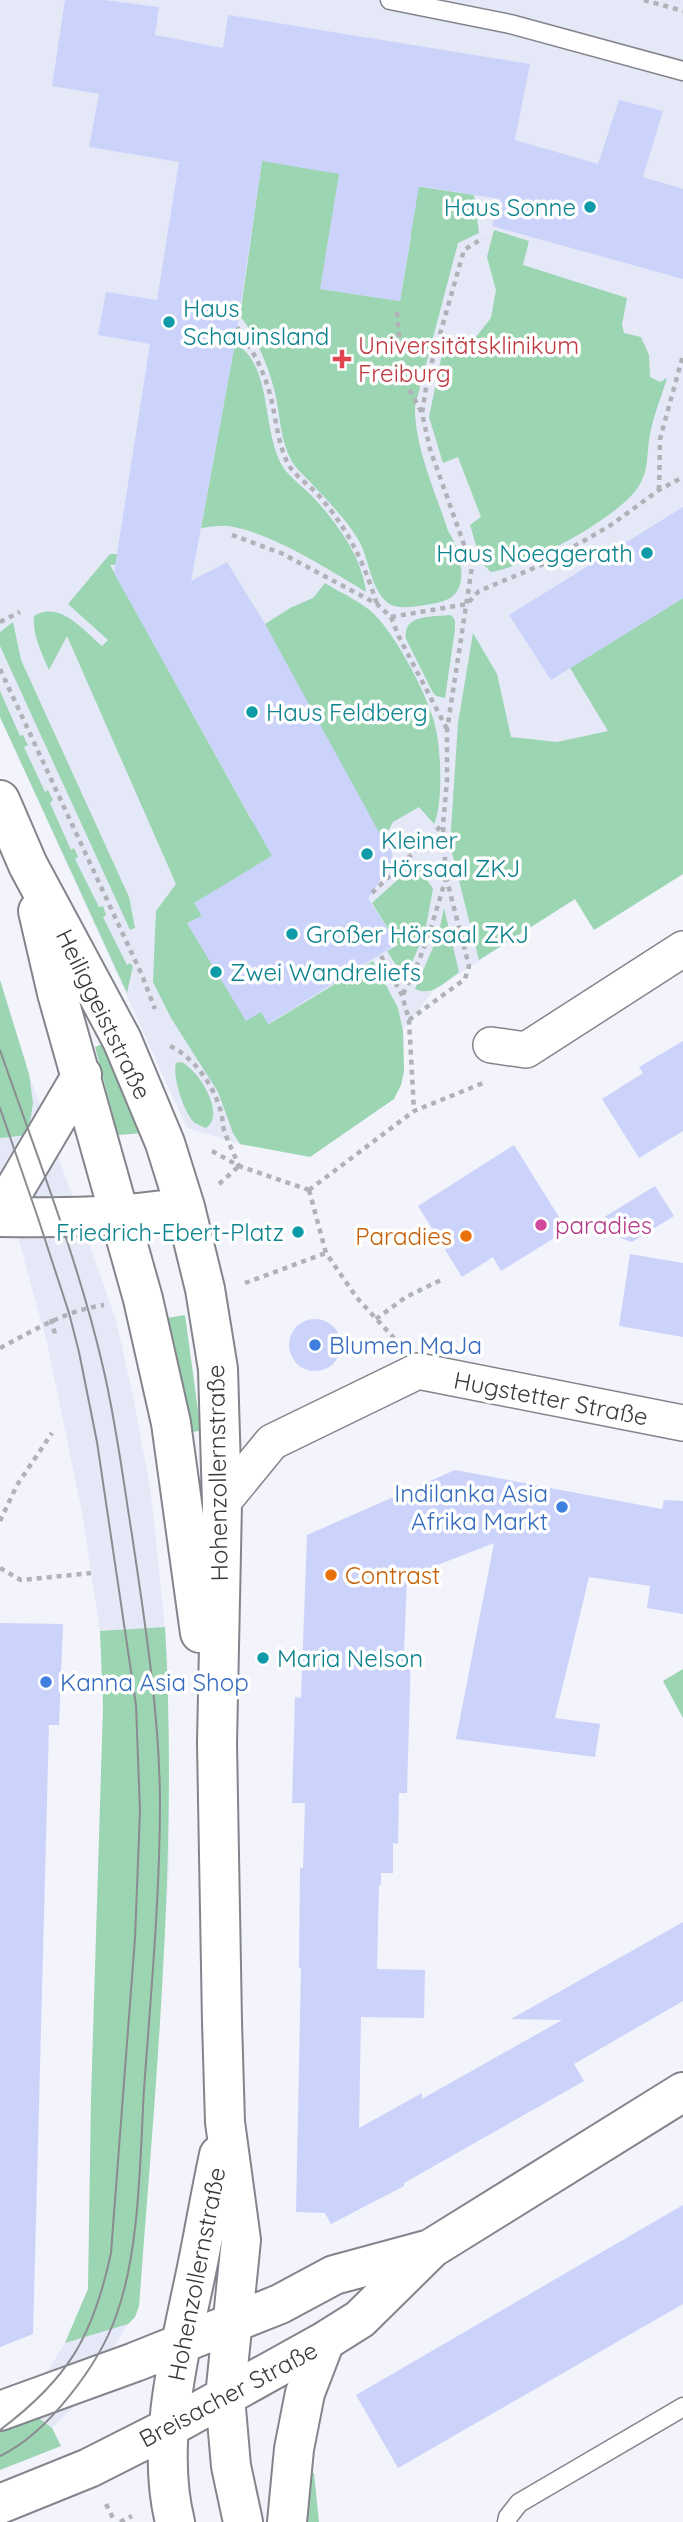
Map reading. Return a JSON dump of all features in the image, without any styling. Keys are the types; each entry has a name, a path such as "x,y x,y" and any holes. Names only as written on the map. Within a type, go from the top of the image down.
{"main road":[{"name":"Heiliggeiststraße","path":"0,800 28,865 122,1040 164,1143 185,1207"},
{"name":"Heiliggeiststraße","path":"28,865 57,993 121,1216"},
{"path":"82,1075 0,1216 59,1219 121,1216 185,1207"},
{"name":"Hohenzollernstraße","path":"185,1207 205,1289 218,1369 222,1503 217,1743 225,2122 241,2240 225,2397 231,2466 243,2522"},
{"name":"Hohenzollernstraße","path":"121,1216 171,1423 186,1543 217,1743"},
{"name":"Breisacher Straße","path":"0,2504 89,2468 170,2427 325,2341 360,2319 432,2248 683,2092"},
{"name":"Hohenzollernstraße","path":"175,2522 169,2498 170,2427 181,2343 225,2122"},
{"name":"Breisacher Straße","path":"0,2411 280,2304 334,2276 432,2248"},
{"path":"287,2522 294,2449 305,2393 325,2341"},
{"path":"0,2517 18,2522"}],"street":[{"path":"491,1045 526,1050 683,949"},
{"path":"222,1503 272,1442 418,1371"},
{"name":"Hugstetter Straße","path":"418,1371 683,1423"}],"lane":[{"path":"390,0 510,24 683,71"},
{"path":"507,2522 519,2503 683,2407"}],"path":[{"path":"644,0 683,12"},
{"path":"422,412 428,376 464,250 484,238"},
{"path":"397,312 402,376 422,412 430,449 472,566 447,730 447,780 443,825 446,877 469,966 465,979 410,1020"},
{"path":"237,327 256,356 270,394 278,438 288,464 319,496 346,531 359,552 377,604"},
{"path":"659,490 660,439 683,355"},
{"path":"391,617 467,604 479,591 546,563 611,525 659,490 683,477"},
{"path":"232,535 281,553 377,604 391,617 447,730"},
{"path":"0,622 20,612"},
{"path":"0,669 141,973 155,1010"},
{"path":"372,893 443,825"},
{"path":"402,995 416,971 429,938 446,877"},
{"path":"381,956 402,995 410,1020 414,1111"},
{"path":"165,1034 170,1046 184,1053 212,1092 239,1166 309,1190"},
{"path":"309,1190 414,1111 482,1084 526,1050"},
{"path":"309,1190 326,1253 357,1298 408,1354 418,1371"},
{"path":"237,1286 326,1253"},
{"path":"376,1319 406,1297 443,1279"},
{"path":"0,1348 51,1319 87,1307 104,1305"},
{"path":"51,1319 56,1338"},
{"path":"0,1521 17,1485 52,1433"},
{"path":"0,1568 21,1580 91,1573"}],"shaded area":[{"name":"Universitätsklinikum Freiburg","path":"0,0 683,0 683,874 594,930 575,899 433,991 403,1030 404,1071 394,1099 310,1157 240,1144 187,1128 0,717"},
{"path":"0,980 29,1074 116,1320 134,1400 151,1494 165,1627 168,1674 169,1867 139,2306 135,2317 91,2385 74,2407 52,2428 61,2446 0,2470 34,2392 65,2343 88,2289 112,1631 100,1631 82,1512 47,1343 0,1172"}],"green space":[{"path":"265,139 376,180 331,223 321,289 400,301 411,236 396,183 474,195 479,233 458,243 415,406 422,453 460,563 461,581 454,595 447,600 407,607 388,603 378,590 354,533 295,466 287,452 270,374 256,342 240,316"},
{"path":"494,230 529,241 523,265 627,298 622,325 624,333 641,337 649,355 650,377 660,382 667,378 650,432 645,472 632,495 596,524 573,538 527,560 491,572 481,562 470,525 481,517 458,457 443,463 429,417 446,335 458,342 475,338 491,318 496,290 487,257"},
{"path":"235,343 248,354 256,368 277,455 285,470 339,528 359,565 366,592 299,553 262,536 228,526 201,528"},
{"path":"110,554 122,554 135,564 110,565 252,821 300,839 195,903 202,916 187,923 246,1020 261,1011 269,1024 373,961 398,1008 403,1031 404,1071 394,1099 310,1157 240,1144 233,1133 218,1092 171,1018 153,982 156,911 176,884 67,636 49,670 38,644 34,616 44,612 62,614 71,619 102,646 108,640 68,604"},
{"path":"325,583 375,615 400,650 423,692 436,728 439,756 439,801 434,824 419,807 393,822 385,837 374,831 265,624 290,608 313,598"},
{"path":"683,598 683,874 594,930 575,899 479,960 450,845 458,723 473,633 497,674 511,737 557,742 608,731 570,668"},
{"path":"451,615 455,620 455,629 445,698 436,696 432,691 406,639 406,631 413,621 420,618"},
{"path":"13,622 21,660 129,897 135,928 130,930 0,646 0,632"},
{"path":"0,691 20,736 23,735 28,745 24,747 45,792 48,790 53,800 50,803 71,850 74,848 78,857 75,859 99,907 103,906 106,915 103,917 127,965 130,963 133,966 127,993 0,717"},
{"path":"416,863 433,889 425,932 405,979 387,951 398,945 372,903"},
{"path":"444,908 459,972 433,990 421,991 415,989 438,936"},
{"path":"0,980 29,1074 33,1103 28,1135 0,1138"},
{"path":"107,1042 144,1133 118,1135 95,1047"},
{"path":"181,1062 195,1073 212,1103 212,1121 206,1128 195,1123 183,1103 175,1069 176,1063"},
{"path":"185,1315 200,1425 199,1431 192,1432 188,1427 167,1318"},
{"path":"165,1627 169,1797 167,1882 158,2051 139,2306 135,2317 128,2324 65,2343 88,2289 103,1707 100,1631"},
{"path":"683,1669 683,1718 663,1681"},
{"path":"36,2416 52,2428 61,2446 0,2470 0,2429"},
{"path":"303,2472 314,2473 319,2522 305,2522"}],"building":[{"path":"65,0 104,0 159,7 155,35 223,48 228,15 530,64 515,140 598,164 619,100 663,111 643,177 683,189 683,279 492,226 500,199 419,186 400,301 320,289 339,174 262,161 235,343 191,581 227,562 265,624 380,834 385,837 392,851 393,862 368,898 397,944 268,1024 261,1012 246,1021 187,923 202,916 194,903 272,856 114,573 150,344 98,335 106,292 157,300 179,162 89,147 99,94 52,86"},
{"name":"Haus Noeggerath","path":"683,507 683,598 551,680 509,615"},
{"path":"683,1041 683,1131 639,1158 602,1099 643,1073 639,1067"},
{"path":"514,1145 567,1230 501,1271 493,1257 462,1277 418,1206"},
{"path":"655,1186 674,1216 632,1242 588,1227"},
{"path":"630,1254 683,1263 683,1337 619,1326"},
{"name":"Blumen MaJa","path":"315,1319 334,1326 341,1345 334,1364 315,1371 296,1364 289,1345 296,1326"},
{"path":"455,1470 662,1509 664,1500 683,1501 683,1614 647,1608 650,1586 589,1577 555,1718 600,1724 595,1757 456,1739 494,1543 407,1577 404,1652 411,1652 407,1793 399,1793 398,1844 393,1843 393,1873 381,1873 377,1969 425,1970 424,2018 361,2017 359,2128 422,2093 422,2099 562,2020 511,2019 683,1922 683,2001 574,2064 584,2081 404,2183 404,2186 331,2224 325,2213 296,2212 301,1968 300,1868 303,1868 305,1803 292,1803 295,1697 301,1698 307,1535"},
{"path":"0,1623 63,1624 59,1725 49,1725 33,2334 0,2347"},
{"path":"683,2205 683,2304 398,2468 356,2395"}],"tram line":[{"path":"0,1050 69,1247 108,1388 142,1601 157,1733 160,1800 157,1908 140,2174 134,2234 124,2290 108,2335 84,2376 36,2432 0,2456"},
{"path":"0,1108 69,1313 97,1442 136,1705 140,1811 135,1938 111,2253 96,2309 74,2354 44,2393 0,2430"}],"place":[{"name":"Haus Sonne","path":"590,207"},
{"name":"Haus Schauinsland","path":"169,322"},
{"name":"Universitätsklinikum Freiburg","path":"342,359"},
{"name":"Haus Noeggerath","path":"647,553"},
{"name":"Haus Feldberg","path":"252,712"},
{"name":"Kleiner Hörsaal ZKJ","path":"367,854"},
{"name":"Großer Hörsaal ZKJ","path":"292,934"},
{"name":"Zwei Wandreliefs","path":"216,972"},
{"name":"paradies","path":"541,1225"},
{"name":"Friedrich-Ebert-Platz","path":"298,1232"},
{"name":"Paradies","path":"466,1236"},
{"name":"Blumen MaJa","path":"315,1345"},
{"name":"Indilanka Asia Afrika Markt","path":"562,1507"},
{"name":"Contrast","path":"331,1575"},
{"name":"Maria Nelson","path":"263,1658"},
{"name":"Kanna Asia Shop","path":"46,1682"}]}
